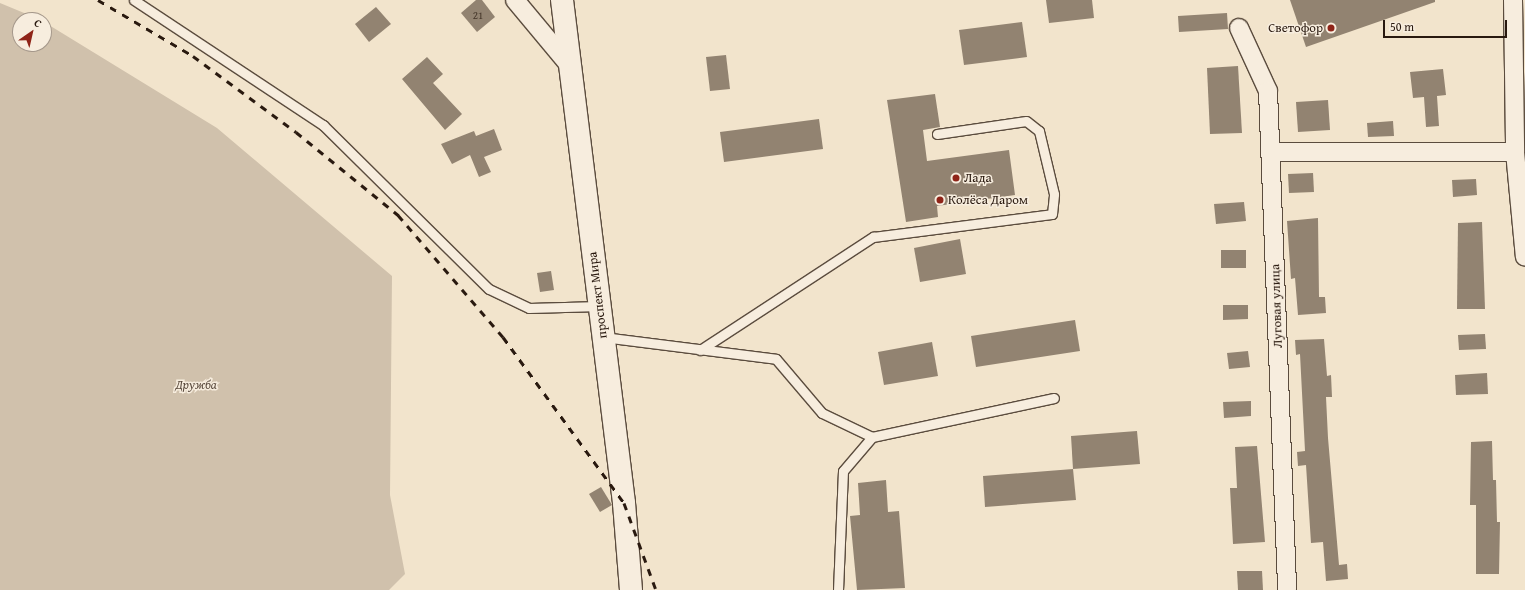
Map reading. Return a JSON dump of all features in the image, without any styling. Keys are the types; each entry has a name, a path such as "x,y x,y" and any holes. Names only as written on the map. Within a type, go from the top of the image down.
{"main road":[{"name":"проспект Мира","path":"562,0 600,306 631,590"}],"street":[{"path":"515,0 570,66"},
{"path":"1517,11 1515,152 1525,257"},
{"name":"Луговая улица","path":"1239,28 1268,91 1287,590"},
{"path":"1271,152 1515,152"}],"lane":[{"path":"134,0 323,125 489,289 529,308 600,306"},
{"path":"700,350 873,237 1052,214 1054,194 1039,131 1026,121 937,134"},
{"path":"603,337 776,360 822,413 872,437"},
{"path":"838,590 843,471 872,437 1054,398"}],"green space":[{"name":"Дружба","path":"0,3 22,12 12,12 12,52 52,52 52,27 217,128 392,276 390,495 405,574 389,590 0,590"}],"building":[{"path":"476,0 482,0 495,17 477,32 461,13"},
{"path":"1046,0 1092,0 1094,18 1049,23"},
{"name":"Светофор","path":"1290,0 1435,0 1435,2 1306,47"},
{"path":"376,7 391,24 369,42 355,24"},
{"path":"1227,13 1228,29 1179,32 1178,16"},
{"path":"1022,22 1027,57 964,65 959,30"},
{"path":"726,55 730,89 710,91 706,57"},
{"path":"427,57 443,74 433,83 462,114 445,130 402,79"},
{"path":"1238,66 1242,133 1210,134 1207,68"},
{"path":"1443,69 1446,95 1437,96 1439,126 1426,127 1424,97 1413,98 1410,72"},
{"name":"Лада","path":"935,94 940,127 923,130 927,161 1009,150 1015,195 937,206 938,217 906,222 887,100"},
{"path":"1328,100 1330,130 1298,132 1296,102"},
{"path":"819,119 823,149 724,162 720,132"},
{"path":"1393,121 1394,136 1368,137 1367,123"},
{"path":"494,129 502,150 484,157 491,172 479,177 470,155 452,164 441,144 474,131 476,136"},
{"path":"1313,173 1314,192 1289,193 1288,174"},
{"path":"1476,179 1477,195 1453,197 1452,180"},
{"path":"1244,202 1246,221 1216,224 1214,204"},
{"path":"1318,218 1319,297 1325,297 1326,313 1298,315 1295,278 1291,279 1287,221"},
{"path":"1482,222 1485,309 1457,309 1458,223"},
{"path":"960,239 966,274 920,282 914,248"},
{"path":"1221,250 1246,250 1246,268 1221,268"},
{"path":"551,271 554,290 540,292 537,273"},
{"path":"1223,305 1248,305 1248,319 1223,320"},
{"path":"1075,320 1080,351 976,367 971,336"},
{"path":"1485,334 1486,349 1459,350 1458,335"},
{"path":"1324,339 1327,376 1331,375 1332,397 1326,397 1339,565 1347,564 1348,579 1326,581 1323,542 1311,543 1306,465 1298,466 1297,452 1305,451 1300,354 1296,355 1295,340"},
{"path":"932,342 938,376 884,385 878,352"},
{"path":"1248,351 1250,367 1229,369 1227,353"},
{"path":"1487,373 1488,394 1456,395 1455,375"},
{"path":"1251,401 1251,416 1224,418 1223,402"},
{"path":"1137,431 1140,464 1073,469 1071,436"},
{"path":"1492,441 1493,480 1496,480 1497,522 1500,522 1499,574 1476,574 1476,505 1470,505 1471,442"},
{"path":"1257,446 1265,542 1233,544 1230,488 1237,488 1235,447"},
{"path":"1073,469 1076,500 985,507 983,476"},
{"path":"886,480 888,512 899,511 905,588 857,590 850,516 860,515 858,483"},
{"path":"601,487 612,505 600,512 589,494"},
{"path":"1237,571 1262,571 1263,590 1238,590"}],"railway":[{"path":"98,0 193,56 296,132 398,215 503,337 624,503 656,590"}],"place":[{"name":"Светофор","path":"1331,28"},
{"name":"Лада","path":"956,178"},
{"name":"Колёса Даром","path":"940,200"}]}
